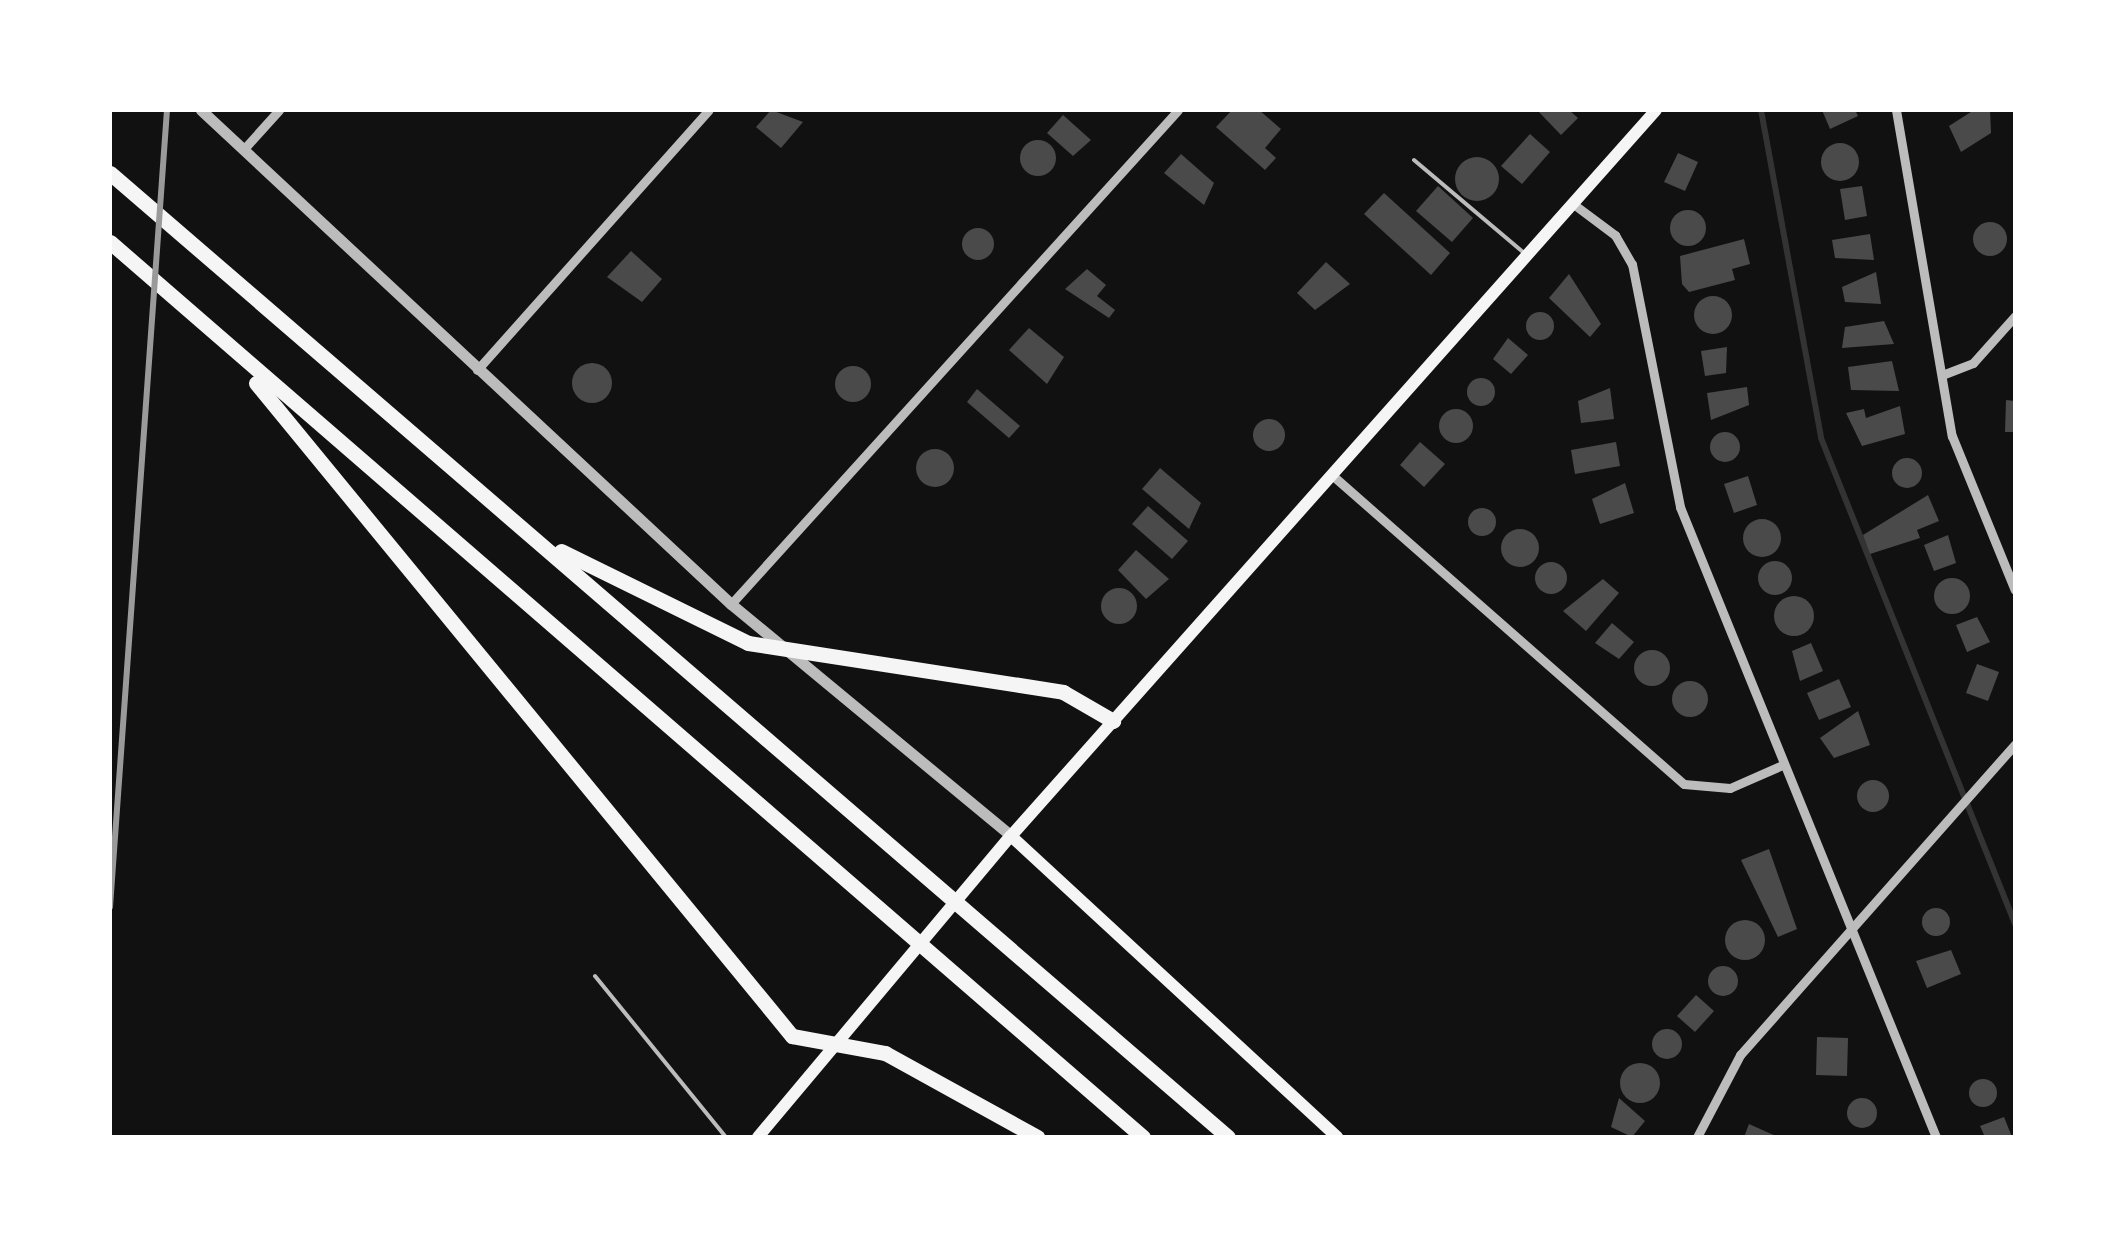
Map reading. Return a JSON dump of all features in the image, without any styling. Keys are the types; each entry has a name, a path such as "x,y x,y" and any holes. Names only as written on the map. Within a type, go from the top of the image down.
{"highway":[{"path":"110,173 1228,1137"},
{"path":"110,242 228,349 1143,1137"},
{"path":"228,349 792,1036 832,1047 884,1053 1037,1137"},
{"path":"527,532 748,643 1064,692 1113,721"}],"main road":[{"path":"761,1136 867,1003 1011,836 1656,110"},
{"path":"1011,836 1337,1137"}],"street":[{"path":"201,110 758,629 1011,836"},
{"path":"243,150 279,110"},
{"path":"477,370 709,110"},
{"path":"731,604 1178,110"},
{"path":"1896,110 1952,436 2015,590"},
{"path":"1572,203 1615,234 1632,264 1665,457 1780,766 1936,1137"},
{"path":"1942,375 1973,364 2015,316"},
{"path":"1332,474 1684,784 1730,788 1780,766"},
{"path":"1697,1137 1740,1055 2015,744"}],"lane":[{"path":"1414,160 1526,255"},
{"path":"595,976 726,1137"}],"building":[{"path":"771,110 803,122 781,148 756,127"},
{"path":"1232,110 1259,110 1281,129 1265,148 1276,158 1265,170 1216,127"},
{"path":"1537,110 1569,110 1578,118 1561,135"},
{"path":"1822,110 1855,110 1858,116 1830,129"},
{"path":"1974,110 1990,110 1991,133 1961,152 1949,126"},
{"path":"1063,115 1091,140 1073,156 1047,133"},
{"path":"1530,134 1550,152 1522,184 1501,166"},
{"path":"1038,140 1051,145 1056,158 1051,171 1038,176 1025,171 1020,158 1025,145"},
{"path":"1840,143 1853,149 1859,162 1853,175 1840,181 1827,175 1821,162 1827,149"},
{"path":"1678,153 1698,162 1685,191 1664,182"},
{"path":"1181,154 1214,183 1204,205 1164,173"},
{"path":"1477,157 1493,163 1499,179 1493,195 1477,201 1461,195 1455,179 1461,163"},
{"path":"1438,186 1473,218 1452,242 1416,211"},
{"path":"1862,186 1867,216 1845,220 1840,189"},
{"path":"1384,193 1450,253 1431,275 1364,214"},
{"path":"1688,210 1701,215 1706,228 1701,241 1688,246 1675,241 1670,228 1675,215"},
{"path":"1990,222 2002,227 2007,239 2002,251 1990,256 1978,251 1973,239 1978,227"},
{"path":"978,228 990,232 994,244 990,256 978,260 966,256 962,244 966,232"},
{"path":"1870,234 1874,260 1835,258 1832,240"},
{"path":"1744,239 1750,264 1732,269 1735,280 1689,292 1682,284 1680,256"},
{"path":"631,251 662,279 642,302 607,277"},
{"path":"1326,262 1350,284 1315,310 1297,293"},
{"path":"1087,269 1106,285 1097,296 1115,310 1109,318 1065,289"},
{"path":"1876,272 1881,304 1845,302 1842,287"},
{"path":"1569,274 1601,324 1590,337 1549,298"},
{"path":"1713,296 1726,302 1732,315 1726,328 1713,334 1700,328 1694,315 1700,302"},
{"path":"1540,312 1550,316 1554,326 1550,336 1540,340 1530,336 1526,326 1530,316"},
{"path":"1884,321 1894,344 1842,348 1845,327"},
{"path":"1029,328 1064,357 1047,384 1009,350"},
{"path":"1508,338 1528,355 1511,374 1493,359"},
{"path":"1727,347 1726,373 1705,376 1701,351"},
{"path":"1892,361 1899,391 1851,390 1848,367"},
{"path":"592,363 606,369 612,383 606,397 592,403 578,397 572,383 578,369"},
{"path":"853,366 866,371 871,384 866,397 853,402 840,397 835,384 840,371"},
{"path":"1481,378 1491,382 1495,392 1491,402 1481,406 1471,402 1467,392 1471,382"},
{"path":"1747,387 1749,405 1711,420 1707,393"},
{"path":"1610,388 1614,419 1581,423 1578,401"},
{"path":"977,389 1020,426 1009,438 967,402"},
{"path":"2006,400 2015,401 2015,432 2005,432"},
{"path":"1900,406 1905,434 1862,446 1846,413 1864,409 1866,418"},
{"path":"1456,409 1468,414 1473,426 1468,438 1456,443 1444,438 1439,426 1444,414"},
{"path":"1269,419 1280,424 1285,435 1280,446 1269,451 1258,446 1253,435 1258,424"},
{"path":"1725,432 1735,437 1740,447 1735,457 1725,462 1715,457 1710,447 1715,437"},
{"path":"1420,442 1445,464 1424,487 1400,465"},
{"path":"1616,442 1620,466 1575,474 1571,450"},
{"path":"935,449 948,455 954,468 948,481 935,487 922,481 916,468 922,455"},
{"path":"1907,458 1918,462 1922,473 1918,484 1907,488 1896,484 1892,473 1896,462"},
{"path":"1160,468 1201,503 1189,529 1142,489"},
{"path":"1748,476 1757,505 1734,513 1724,484"},
{"path":"1625,483 1634,513 1600,524 1592,499"},
{"path":"1928,495 1939,521 1917,530 1920,538 1870,554 1863,535"},
{"path":"1148,506 1188,541 1172,559 1132,524"},
{"path":"1482,508 1492,512 1496,522 1492,532 1482,536 1472,532 1468,522 1472,512"},
{"path":"1762,519 1775,525 1781,538 1775,551 1762,557 1749,551 1743,538 1749,525"},
{"path":"1520,529 1533,535 1539,548 1533,561 1520,567 1507,561 1501,548 1507,535"},
{"path":"1948,535 1956,563 1934,571 1924,545"},
{"path":"1136,550 1169,579 1146,599 1118,570"},
{"path":"1775,561 1787,566 1792,578 1787,590 1775,595 1763,590 1758,578 1763,566"},
{"path":"1551,562 1562,567 1567,578 1562,589 1551,594 1540,589 1535,578 1540,567"},
{"path":"1952,578 1964,584 1970,596 1964,608 1952,614 1940,608 1934,596 1940,584"},
{"path":"1603,579 1619,593 1586,631 1563,611"},
{"path":"1119,588 1132,593 1137,606 1132,619 1119,624 1106,619 1101,606 1106,593"},
{"path":"1794,596 1808,602 1814,616 1808,630 1794,636 1780,630 1774,616 1780,602"},
{"path":"1977,617 1990,642 1967,652 1956,625"},
{"path":"1612,623 1634,642 1619,659 1595,643"},
{"path":"1811,643 1823,671 1800,681 1792,651"},
{"path":"1652,650 1664,656 1670,668 1664,680 1652,686 1640,680 1634,668 1640,656"},
{"path":"1977,664 1999,672 1988,701 1966,693"},
{"path":"1839,679 1851,707 1819,720 1807,693"},
{"path":"1690,681 1703,686 1708,699 1703,712 1690,717 1677,712 1672,699 1677,686"},
{"path":"1858,711 1870,745 1834,758 1820,738"},
{"path":"1873,780 1884,785 1889,796 1884,807 1873,812 1862,807 1857,796 1862,785"},
{"path":"1769,849 1797,929 1778,937 1741,860"},
{"path":"1936,908 1946,912 1950,922 1946,932 1936,936 1926,932 1922,922 1926,912"},
{"path":"1745,920 1759,926 1765,940 1759,954 1745,960 1731,954 1725,940 1731,926"},
{"path":"1951,950 1961,974 1927,988 1916,961"},
{"path":"1723,966 1737,975 1738,981 1729,995 1723,996 1709,987 1708,981 1717,967"},
{"path":"1696,995 1714,1011 1695,1032 1677,1016"},
{"path":"1667,1029 1678,1033 1682,1044 1678,1055 1667,1059 1656,1055 1652,1044 1656,1033"},
{"path":"1817,1037 1848,1038 1847,1076 1816,1075"},
{"path":"1640,1063 1654,1069 1660,1083 1654,1097 1640,1103 1626,1097 1620,1083 1626,1069"},
{"path":"1983,1079 1993,1083 1997,1093 1993,1103 1983,1107 1973,1103 1969,1093 1973,1083"},
{"path":"1619,1098 1645,1121 1632,1137 1611,1127"},
{"path":"1862,1098 1876,1107 1877,1113 1868,1127 1862,1128 1848,1119 1847,1113 1856,1099"},
{"path":"2004,1117 2012,1137 1985,1137 1980,1126"},
{"path":"1749,1124 1778,1137 1744,1137"}],"waterway":[{"path":"1761,110 1821,438 2015,924"}],"railway":[{"path":"110,907 167,110"}]}
